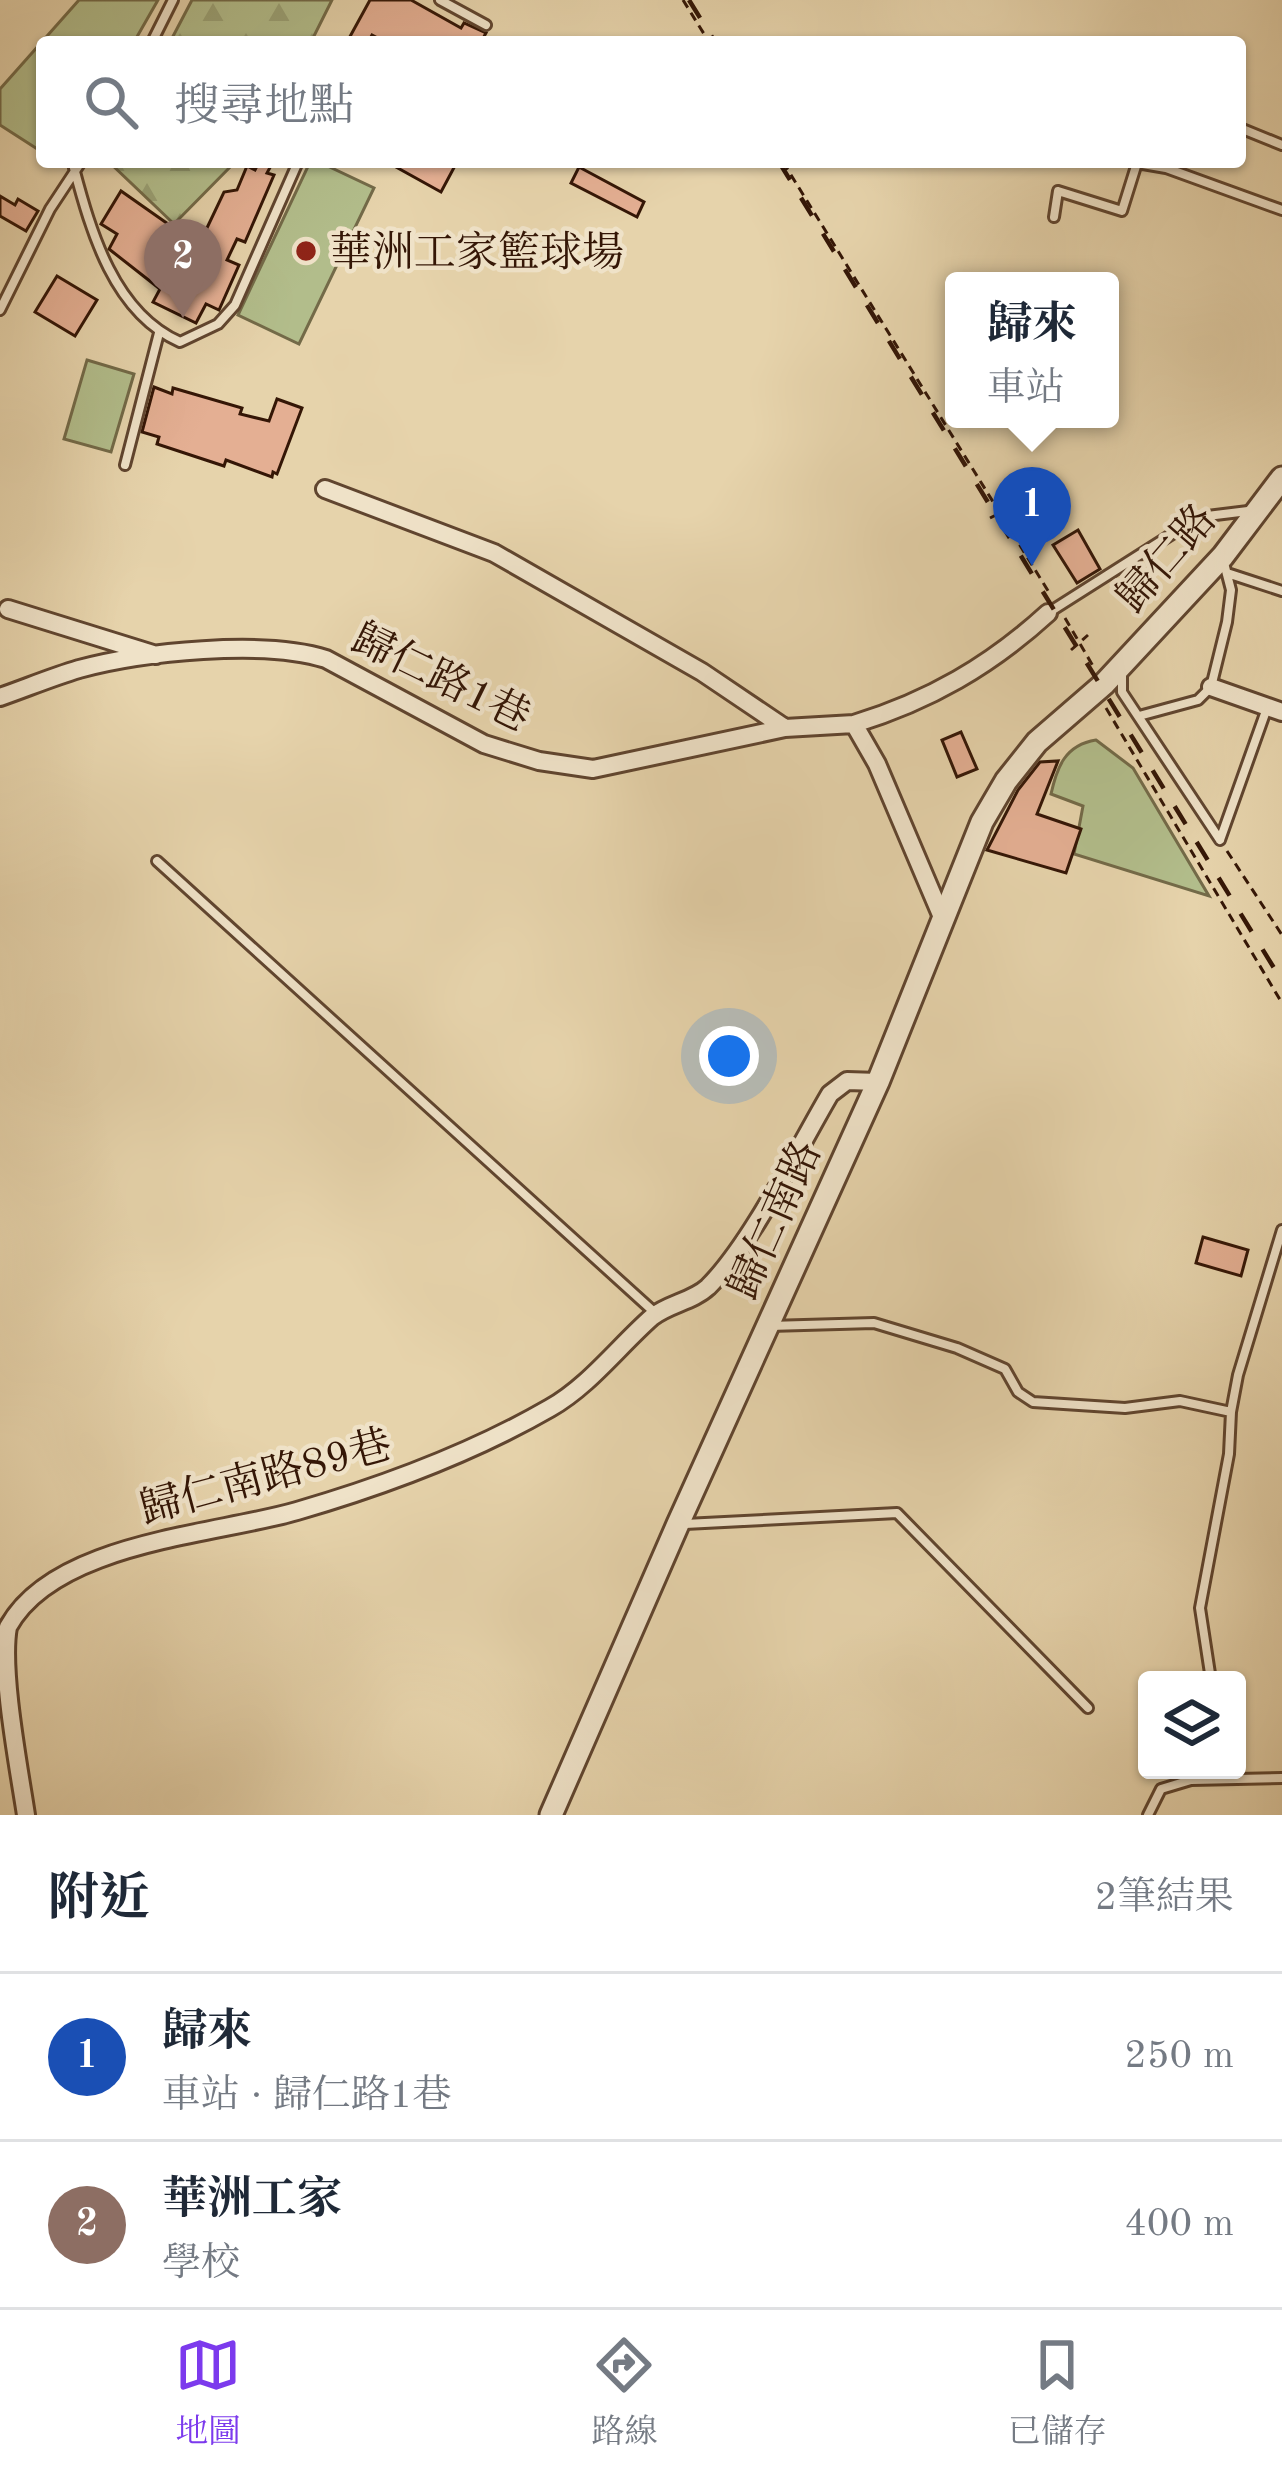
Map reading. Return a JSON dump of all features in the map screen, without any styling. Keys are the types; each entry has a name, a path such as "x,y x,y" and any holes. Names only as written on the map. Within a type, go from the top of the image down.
{"street":[{"name":"歸仁路","path":"1100,688 1224,564 1256,510 1282,478"},
{"path":"325,490 494,553 701,672 785,728"},
{"path":"8,609 160,657"},
{"name":"歸仁路1巷","path":"0,697 81,668 255,648 300,651 326,659 484,744 539,761 593,769 785,728 854,724 897,711 971,676 1053,610"},
{"path":"1210,687 1275,710"},
{"name":"歸仁南路","path":"551,1815 878,1082 982,822 1037,742 1100,688"},
{"path":"854,724 877,764 942,916"},
{"name":"歸仁南路89巷","path":"26,1815 12,1762 1,1679 6,1630 28,1602 54,1580 154,1540 293,1512 412,1474 554,1406 656,1314 704,1291 732,1259 830,1094 847,1081 878,1082"}],"lane":[{"path":"155,36 173,0"},
{"path":"440,0 486,25"},
{"path":"1246,130 1282,145"},
{"path":"0,310 75,168"},
{"path":"78,168 92,235 134,310 159,333 180,342 218,324 235,305 295,168"},
{"path":"1054,217 1058,191 1122,211 1135,168"},
{"path":"1166,168 1282,210"},
{"path":"125,465 159,333"},
{"name":"歸仁路1巷","path":"1053,610 1199,518 1256,510"},
{"path":"1224,564 1282,591"},
{"path":"1139,716 1198,700 1210,687 1231,590 1224,564"},
{"path":"1122,665 1122,692 1220,840"},
{"path":"1220,840 1275,710"},
{"path":"157,861 656,1314"},
{"path":"1210,1671 1200,1608 1229,1454 1231,1412 1239,1369 1282,1229"},
{"path":"768,1326 874,1323 957,1348 1004,1369 1018,1392 1034,1402 1125,1408 1180,1402 1231,1412"},
{"path":"678,1524 897,1513 1088,1708"},
{"path":"1246,1775 1282,1778"},
{"path":"1148,1815 1161,1789 1197,1779"}],"path":[{"path":"683,0 705,36"},
{"path":"787,168 945,424"},
{"path":"947,428 1053,610 1079,643 1100,688 1282,1004"},
{"path":"990,518 1010,508"},
{"path":"1071,650 1088,635"},
{"path":"1220,840 1282,935"}],"green space":[{"path":"79,0 158,0 137,36 47,36"},
{"path":"192,0 332,0 314,36 173,36"},
{"path":"36,48 36,148 0,125 0,89"},
{"path":"115,168 229,168 174,224"},
{"name":"華洲工家籃球場","path":"307,168 332,168 374,188 299,344 238,315"},
{"path":"87,360 134,374 111,452 64,439"},
{"path":"1096,740 1133,768 1209,896 1074,854 1083,806 1051,794 1064,759 1077,747"}],"building":[{"path":"370,0 411,0 461,28 464,23 486,33 484,36 350,36"},
{"path":"246,168 270,168 267,173 274,175 245,242 237,239 227,260 239,265 219,310 206,304 196,323 153,302 160,289 109,249 117,234 101,224 121,191 188,238 194,225 206,230 224,192 237,190"},
{"path":"398,168 454,168 441,192"},
{"path":"581,168 644,202 637,217 571,183"},
{"path":"0,196 15,205 18,199 38,211 26,231 0,216"},
{"path":"57,276 97,300 75,336 35,312"},
{"path":"154,387 242,408 240,414 269,421 277,399 302,408 277,474 273,472 272,477 226,460 224,466 157,444 159,437 142,432"},
{"path":"1078,530 1100,569 1077,583 1053,545"},
{"path":"961,732 977,769 957,777 942,740"},
{"path":"1058,761 1037,814 1081,829 1066,873 987,850 1018,790 1040,762"},
{"path":"1203,1237 1248,1250 1241,1276 1196,1263"}],"railway":[{"path":"689,0 711,36"},
{"path":"783,168 1282,981"}],"place":[{"name":"華洲工家籃球場","path":"306,251"},
{"name":"華洲工家","path":"183,318"},
{"name":"歸來","path":"1032,566"}]}
